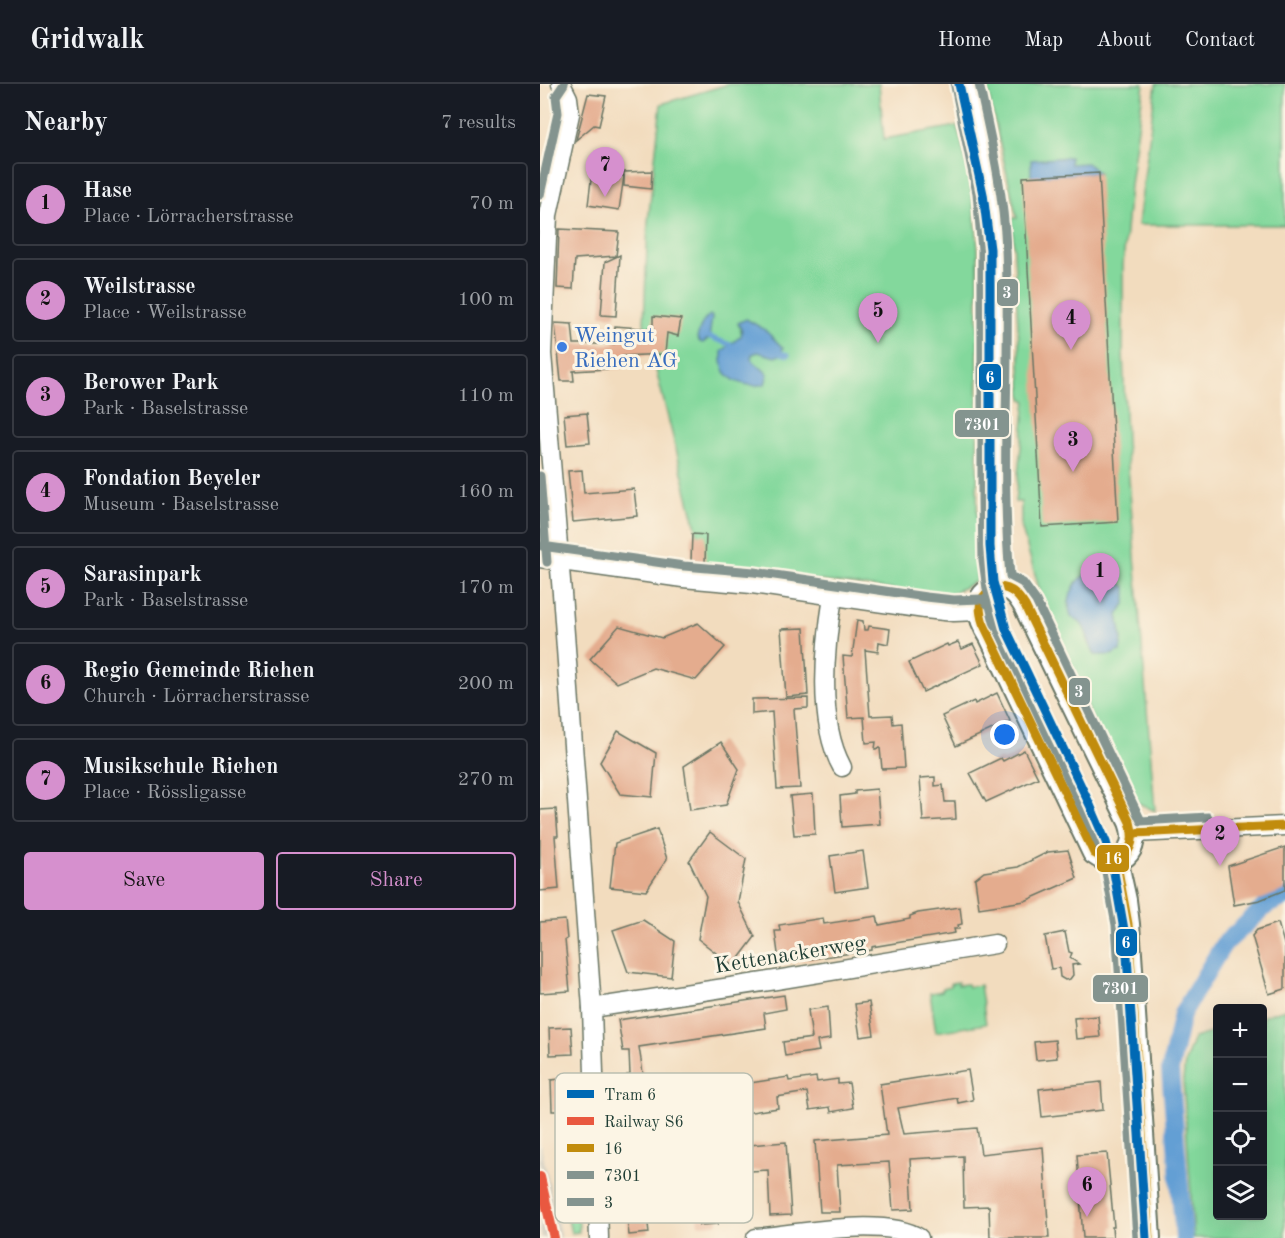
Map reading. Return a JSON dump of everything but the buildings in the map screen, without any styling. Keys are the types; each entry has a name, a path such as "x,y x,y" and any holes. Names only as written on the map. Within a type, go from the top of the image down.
{"main road":[{"path":"967,84 989,191 994,249 994,499 995,560 999,587"},
{"path":"999,587 1009,588 1017,593 1025,606 1134,833 1132,847 1128,853 1116,859 1107,859 1094,853 991,637 983,626 979,611 982,600 988,591 999,587"},
{"path":"1116,859 1128,924 1149,1238"}],"street":[{"path":"569,89 570,114 545,203 542,354 592,1008 594,1073"},
{"path":"540,558 944,611 979,611"},
{"path":"833,597 826,644 825,677 830,739 834,753 842,767"},
{"path":"1134,833 1285,826"},
{"name":"Kettenackerweg","path":"592,1008 995,944"},
{"path":"599,1223 599,1238"},
{"path":"756,1238 808,1235 845,1228 888,1228 914,1234 919,1238"}],"shaded area":[{"path":"540,1143 555,1210 555,1223 558,1223 561,1238 542,1238 540,1229"}],"green space":[{"path":"729,84 879,84 884,139 957,126 971,187 978,249 977,581 946,596 706,567 644,323 648,222 661,104","holes":["738,323 758,352 752,354 751,359"]},
{"path":"986,84 1144,84 1130,185 1123,265 1123,351 1126,441 1155,811 1138,803 1131,796 1113,764 1051,630 1021,526 1021,502 1015,502 1026,400 1022,399 1012,218 1017,218","holes":["1108,568 1126,602 1118,615 1122,640 1088,644 1087,630 1068,606 1076,582"]},
{"path":"1156,84 1285,84 1285,225 1138,225"},
{"path":"958,982 958,985 967,984 968,987 980,985 986,1024 936,1032 930,993 942,991 942,988"},
{"path":"1285,1009 1285,1238 1194,1238 1183,1080 1185,1062 1194,1038 1213,1032 1213,1220 1267,1220 1267,1015"},
{"path":"569,1223 579,1223 579,1232 571,1233"}],"water":[{"path":"1070,157 1070,164 1087,163 1099,173 1031,177 1031,160"},
{"path":"710,315 712,317 709,338 703,343 697,338 700,328"},
{"path":"746,319 764,329 783,348 780,355 775,357 758,352 752,354 751,359 768,374 765,384 741,383 730,377 722,365 722,351 741,336 742,331 738,323"},
{"path":"1098,563 1126,587 1126,602 1118,615 1122,640 1120,651 1111,655 1095,655 1084,628 1071,617 1069,608 1071,592 1079,580"}],"waterway":[{"path":"707,336 731,345"},
{"path":"781,353 788,355"},
{"path":"1184,1238 1170,1070 1182,1014 1223,945 1267,905 1285,897"}],"tram line":[{"name":"6","path":"959,84 983,194 990,249 990,546 993,582 1006,629 1090,805 1106,842 1113,867 1126,941 1146,1238"}],"rail line":[{"name":"S6","path":"540,1177 554,1238"}],"transit line":[{"name":"3","path":"540,195 558,113 556,96 564,84"},
{"name":"3","path":"979,84 996,167 1005,229 1006,495 1010,576 1023,583 1036,601 1141,821 1208,817"},
{"name":"7301","path":"955,86 977,193 982,250 982,499 983,560 987,589 999,631 1102,851 1116,925 1137,1238"},
{"name":"3","path":"540,476 547,562"},
{"name":"3","path":"542,546 684,566 754,572 926,597 954,600 982,599 990,606 994,622 1021,672"},
{"name":"16","path":"999,587 1014,593 1025,606 1130,822 1132,843 1128,852 1119,859 1103,858 1094,853 983,623 980,610 981,600 987,593 999,587"},
{"name":"16","path":"1134,833 1285,826"},
{"name":"16","path":"1116,859 1128,924 1149,1238"}],"place":[{"name":"Musikschule Riehen","path":"605,197"},
{"name":"Sarasinpark","path":"878,343"},
{"name":"Weingut Riehen AG","path":"562,347"},
{"name":"Fondation Beyeler","path":"1071,350"},
{"name":"Berower Park","path":"1073,472"},
{"name":"Hase","path":"1100,603"},
{"name":"Weilstrasse","path":"1220,866"},
{"name":"Regio Gemeinde Riehen","path":"1087,1217"}]}
